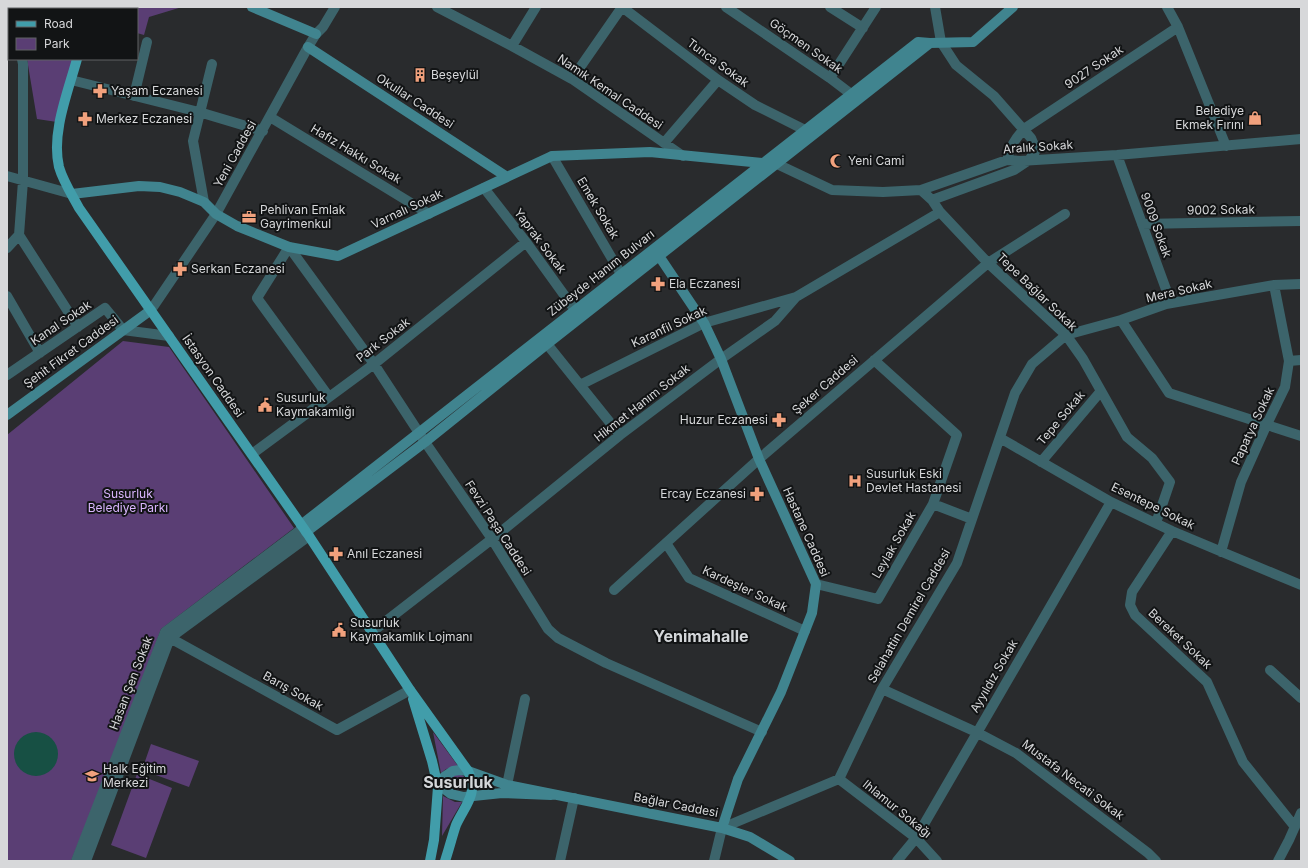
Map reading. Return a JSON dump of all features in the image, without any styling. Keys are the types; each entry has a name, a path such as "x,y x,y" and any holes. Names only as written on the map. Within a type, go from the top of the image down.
{"main road":[{"path":"252,7 316,34"},
{"path":"305,530 425,442 547,344 930,43 973,42 1013,7"},
{"name":"Zübeyde Hanım Bulvarı","path":"305,530 419,432 762,163 918,42 930,43"},
{"name":"Okullar Caddesi","path":"308,47 507,177"},
{"name":"İstasyon Caddesi","path":"77,60 59,127 57,147 59,167 79,208 305,530 410,690"},
{"name":"Varnalı Sokak","path":"72,194 139,186 160,187 180,192 204,202 216,214 237,226 290,247 338,256 552,156 650,152 762,163"},
{"name":"Hastane Caddesi","path":"660,256 704,323 721,359 759,459 816,584 812,613 781,692 738,779 722,828"},
{"name":"Şehit Fikret Caddesi","path":"7,415 151,310"},
{"path":"410,690 468,771 472,782 471,796 457,825 445,861"},
{"path":"410,690 438,784 434,840 430,861"},
{"path":"438,784 444,777 453,771 460,770 468,771 507,785 551,795"},
{"path":"438,784 445,791 457,796 502,794 551,795"},
{"name":"Bağlar Caddesi","path":"551,795 574,798 722,828 750,838 790,861"}],"street":[{"name":"Yeni Caddesi","path":"151,310 216,214 308,47 316,34 323,27 335,7"},
{"name":"Namık Kemal Caddesi","path":"437,7 450,10 572,79 683,156"},
{"path":"512,46 536,7"},
{"path":"572,79 622,7"},
{"name":"Tunca Sokak","path":"622,7 718,80 755,105 805,130"},
{"name":"Göçmen Sokak","path":"726,7 851,94"},
{"path":"830,7 863,28"},
{"path":"830,78 876,7"},
{"path":"932,200 1014,170 1029,160 1036,150 1024,130 994,96 956,65 942,42 935,7"},
{"path":"1167,7 1178,27 1226,146"},
{"name":"9027 Sokak","path":"1007,160 1009,150 1015,138 1024,130 1178,27"},
{"path":"134,96 148,42"},
{"path":"22,60 23,181 19,235 78,327"},
{"path":"204,202 193,141 212,64"},
{"path":"71,80 200,112 263,131"},
{"path":"664,143 718,80"},
{"name":"Hafız Hakkı Sokak","path":"270,117 429,214"},
{"name":"Aralık Sokak","path":"762,163 777,164 832,190 883,192 921,190 1007,160 1020,161 1117,155 1301,139"},
{"name":"9009 Sokak","path":"1117,155 1171,304"},
{"name":"Emek Sokak","path":"552,156 621,274"},
{"path":"7,176 72,194"},
{"name":"Yaprak Sokak","path":"484,188 526,242 575,310"},
{"name":"Tepe Bağlar Sokak","path":"921,190 932,200 940,212 988,263 1066,335 1083,359 1127,437 1152,458 1170,482 1156,523"},
{"name":"Hikmet Hanım Sokak","path":"372,632 492,539 620,435 721,359 775,321 796,297 940,212"},
{"name":"Şeker Caddesi","path":"614,590 759,459 988,263 1065,214"},
{"name":"9002 Sokak","path":"1142,224 1301,221"},
{"path":"7,248 19,235"},
{"name":"Park Sokak","path":"252,454 374,364 526,242"},
{"path":"290,247 257,298 329,397"},
{"name":"Fevzi Paşa Caddesi","path":"290,247 374,364 425,442 492,539 548,629 558,638 606,663 762,732"},
{"name":"Mera Sokak","path":"1066,335 1171,304 1274,285 1301,284"},
{"name":"Papatya Sokak","path":"1221,552 1242,482 1285,387 1289,361 1274,285"},
{"path":"7,296 40,353"},
{"name":"Karanfil Sokak","path":"580,385 704,323 796,297"},
{"name":"Kanal Sokak","path":"7,375 106,308 123,330"},
{"path":"1121,320 1169,393 1301,436"},
{"path":"123,330 169,336"},
{"name":"Selahattin Demirel Caddesi","path":"839,779 882,689 957,563 1015,392 1032,364 1066,335"},
{"path":"547,344 620,435"},
{"name":"Leylak Sokak","path":"816,584 878,599 933,504 957,435 874,360"},
{"path":"1289,361 1301,360"},
{"name":"Tepe Sokak","path":"1041,462 1101,391"},
{"name":"Esentepe Sokak","path":"1000,438 1111,502 1172,531 1301,585"},
{"name":"Ayyıldız Sokak","path":"897,861 916,838 976,732 1111,502"},
{"path":"933,504 972,519"},
{"name":"Hasan Şen Sokak","path":"76,861 167,635 305,530"},
{"name":"Bereket Sokak","path":"1172,531 1132,592 1130,605 1135,615 1207,682 1243,762 1295,827"},
{"name":"Kardeşler Sokak","path":"666,543 689,578 805,631"},
{"name":"Hasan Şen Sokak","path":"86,861 167,635"},
{"name":"Barış Sokak","path":"167,635 337,730 410,690"},
{"path":"1270,670 1301,698"},
{"name":"Mustafa Necati Sokak","path":"882,689 976,732 1016,753 1148,853 1156,861"},
{"path":"507,785 525,699"},
{"path":"714,861 722,828 839,779"},
{"name":"Ihlamur Sokağı","path":"839,779 916,838 937,861"},
{"path":"560,861 574,798"},
{"path":"1278,861 1301,813"}],"green space":[{"path":"182,7 149,17 144,35 138,33 138,8 104,8"},
{"path":"27,60 74,60 57,122 37,119"},
{"name":"Susurluk Belediye Parkı","path":"123,341 169,347 294,528 161,629 120,740 71,861 7,861 7,435"},
{"path":"433,732 458,766 446,769 441,773"},
{"path":"151,744 199,761 189,787 142,770"},
{"path":"137,774 172,788 146,858 111,845"},
{"path":"458,774 464,776 466,782 464,788 458,790 452,788 450,782 452,776"},
{"path":"443,796 455,802 462,802 442,836"}],"shaded area":[{"path":"36,732 48,736 54,742 58,754 54,766 48,772 36,776 24,772 18,766 14,754 18,742 24,736"}],"place":[{"name":"Beşeylül","path":"420,75"},
{"name":"Yaşam Eczanesi","path":"100,91"},
{"name":"Belediye Ekmek Fırını","path":"1255,118"},
{"name":"Merkez Eczanesi","path":"85,119"},
{"name":"Yeni Cami","path":"837,161"},
{"name":"Pehlivan Emlak Gayrimenkul","path":"249,217"},
{"name":"Serkan Eczanesi","path":"180,269"},
{"name":"Ela Eczanesi","path":"658,284"},
{"name":"Susurluk Kaymakamlığı","path":"265,405"},
{"name":"Huzur Eczanesi","path":"779,420"},
{"name":"Susurluk Eski Devlet Hastanesi","path":"855,481"},
{"name":"Ercay Eczanesi","path":"757,494"},
{"name":"Anıl Eczanesi","path":"336,554"},
{"name":"Susurluk Kaymakamlık Lojmanı","path":"339,630"},
{"name":"Halk Eğitim Merkezi","path":"92,776"}],"district":[{"name":"Yenimahalle","path":"701,636"},
{"name":"Susurluk","path":"458,782"}]}
